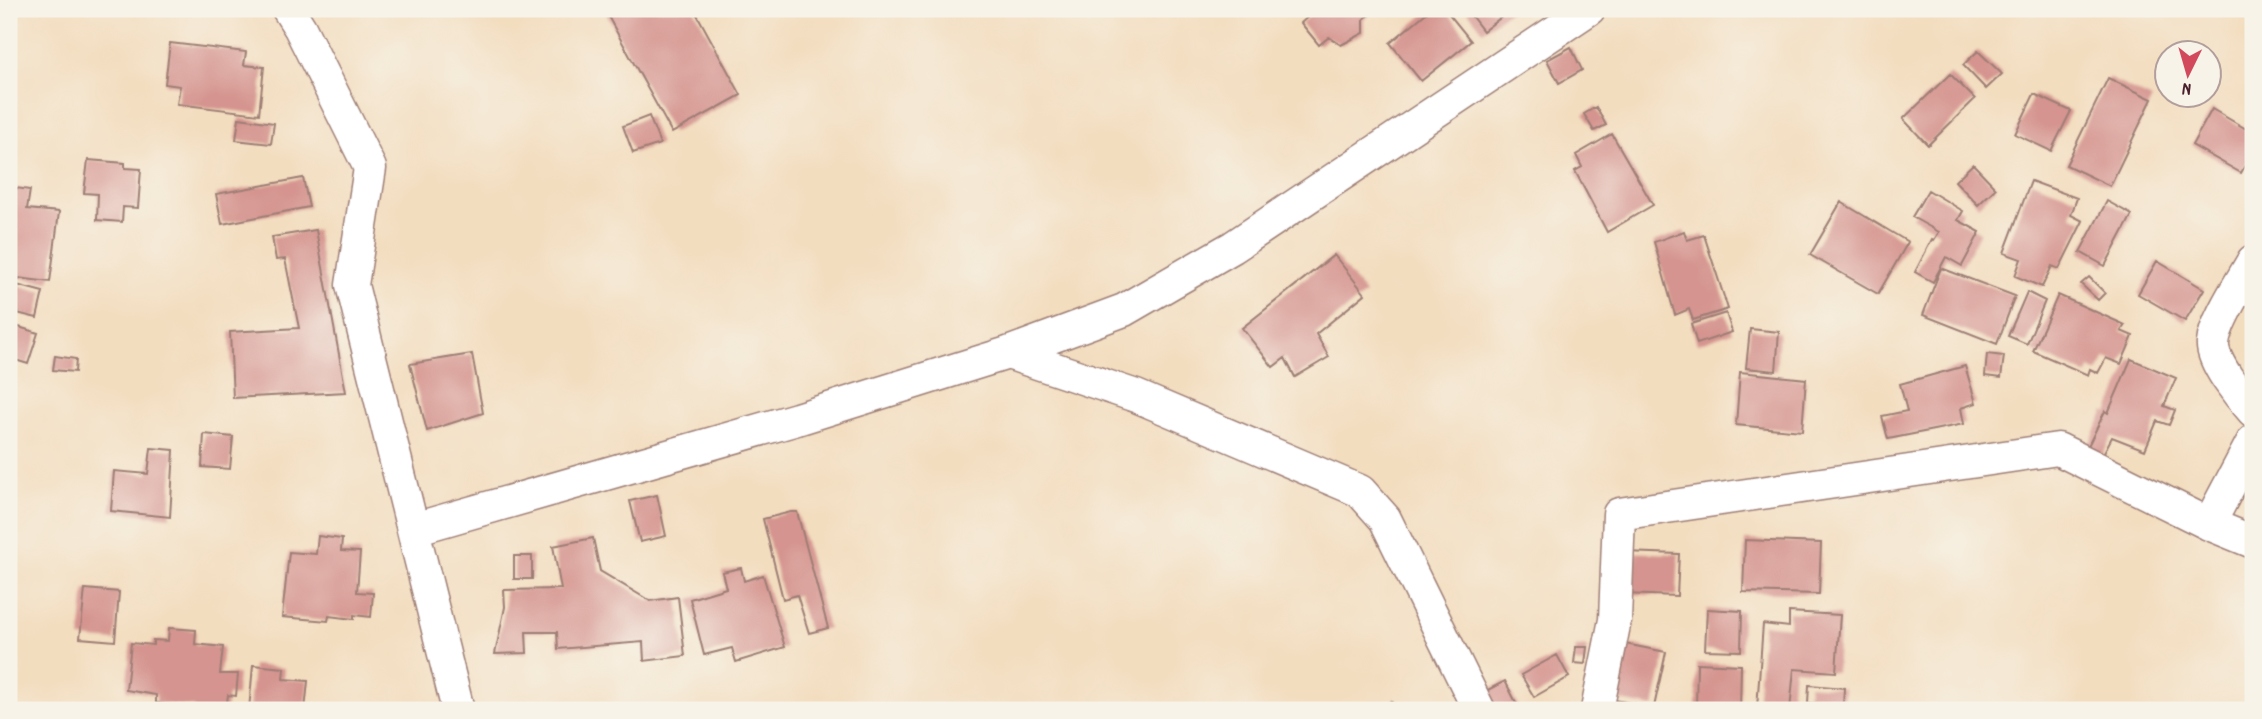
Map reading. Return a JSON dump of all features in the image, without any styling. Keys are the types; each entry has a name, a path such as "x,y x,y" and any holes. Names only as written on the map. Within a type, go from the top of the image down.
{"street":[{"path":"288,9 370,168 352,285 458,710"},
{"path":"414,529 797,419 1008,354 1124,310 1233,247 1589,9"},
{"path":"2253,261 2217,328 2212,344 2214,358 2253,411"},
{"path":"1008,354 1136,396 1360,491 1385,519 1479,710"},
{"path":"2210,524 2253,441"},
{"path":"1597,710 1615,620 1619,514 2058,449 2210,524 2253,542"}],"building":[{"path":"604,9 694,9 741,95 672,133"},
{"path":"1307,9 1376,9 1364,19 1364,33 1341,45 1329,37 1319,45 1301,23 1311,14"},
{"path":"1431,9 1445,9 1471,41 1421,81 1390,43"},
{"path":"1466,9 1512,9 1483,31"},
{"path":"170,43 246,52 244,65 264,67 259,114 177,104 180,86 165,84"},
{"path":"1571,47 1582,70 1559,83 1547,60"},
{"path":"1978,51 2002,74 1986,89 1963,65"},
{"path":"1950,74 1975,99 1928,145 1903,119"},
{"path":"2108,78 2152,99 2110,186 2066,165"},
{"path":"2034,94 2071,111 2051,151 2015,134"},
{"path":"1596,107 1606,125 1594,131 1584,114"},
{"path":"2212,109 2253,133 2253,166 2247,162 2241,173 2192,145"},
{"path":"649,116 660,144 633,153 623,126"},
{"path":"239,118 274,123 271,144 236,140"},
{"path":"1612,134 1653,205 1607,232 1575,171 1582,167 1576,155"},
{"path":"88,160 125,163 125,168 141,169 138,208 123,207 122,222 97,220 98,194 84,193"},
{"path":"1973,164 1996,188 1978,205 1955,181"},
{"path":"303,178 309,207 222,224 216,194"},
{"path":"2031,181 2077,198 2071,215 2083,221 2059,269 2052,266 2042,287 2015,276 2021,259 2004,253"},
{"path":"9,187 30,190 27,209 59,212 50,282 9,277"},
{"path":"1928,190 1963,211 1958,220 1980,232 1962,266 1946,257 1933,282 1915,272 1932,239 1934,240 1939,232 1912,217"},
{"path":"2107,201 2132,215 2105,266 2080,252"},
{"path":"1841,202 1908,242 1878,294 1810,255"},
{"path":"316,230 346,392 233,398 230,332 299,328 285,259 276,260 272,237"},
{"path":"1684,231 1687,240 1704,235 1728,309 1693,320 1689,309 1675,315 1654,242"},
{"path":"1334,255 1365,294 1316,334 1329,357 1295,377 1285,358 1273,367 1242,328"},
{"path":"2157,261 2204,289 2185,321 2138,294"},
{"path":"1941,268 2015,296 1997,344 1923,315"},
{"path":"2089,277 2105,293 2098,300 2081,284"},
{"path":"9,283 43,292 37,318 9,311"},
{"path":"2027,292 2045,301 2027,344 2008,336"},
{"path":"2058,295 2125,325 2121,331 2133,336 2121,364 2106,358 2098,373 2090,369 2088,375 2033,351"},
{"path":"1726,313 1732,332 1697,344 1691,324"},
{"path":"9,324 38,333 28,364 9,358"},
{"path":"1750,329 1779,332 1776,371 1746,368"},
{"path":"472,354 483,413 427,431 410,364"},
{"path":"1987,354 2004,356 2001,378 1985,376"},
{"path":"55,356 76,359 75,372 53,370"},
{"path":"2131,359 2176,378 2164,406 2175,410 2169,425 2157,421 2145,450 2112,437 2102,456 2087,448 2105,411 2108,413"},
{"path":"1965,366 1976,403 1961,408 1964,424 1888,439 1882,416 1907,411 1900,384"},
{"path":"1740,372 1806,379 1802,431 1736,425"},
{"path":"204,434 233,437 230,469 202,467"},
{"path":"151,448 174,450 170,517 111,511 114,471 148,474"},
{"path":"657,495 666,536 640,542 630,501"},
{"path":"797,512 828,628 809,633 797,595 783,599 763,519"},
{"path":"318,536 342,539 341,551 360,552 357,592 373,593 371,617 354,615 354,619 329,616 328,621 282,617 289,552 316,554"},
{"path":"593,538 600,571 650,601 678,597 685,656 644,661 643,642 558,649 557,632 526,632 527,653 495,654 505,607 504,590 561,589 553,546"},
{"path":"1745,540 1821,543 1819,594 1743,592"},
{"path":"1625,552 1679,554 1677,596 1624,594"},
{"path":"514,556 532,556 532,579 514,579"},
{"path":"741,568 744,581 763,575 785,647 736,662 732,648 704,655 690,599 726,588 722,572"},
{"path":"85,589 119,592 115,641 80,638"},
{"path":"1707,609 1742,611 1741,651 1705,650"},
{"path":"1789,612 1840,615 1836,672 1794,669 1790,710 1757,708 1763,624 1789,627"},
{"path":"169,628 196,630 195,644 223,647 220,674 238,674 236,696 228,695 226,710 193,710 194,707 156,703 156,695 126,690 131,643 153,645 153,640 168,641"},
{"path":"1620,643 1666,652 1654,707 1609,699"},
{"path":"1576,647 1587,647 1585,664 1574,663"},
{"path":"1557,655 1569,677 1534,697 1521,675"},
{"path":"1697,663 1741,665 1740,710 1696,710"},
{"path":"253,665 284,668 283,679 308,681 305,710 249,710"},
{"path":"1505,681 1520,710 1485,710 1478,695"},
{"path":"1809,685 1844,688 1843,706 1808,703"},
{"path":"1391,701 1397,710 1378,710"}]}
